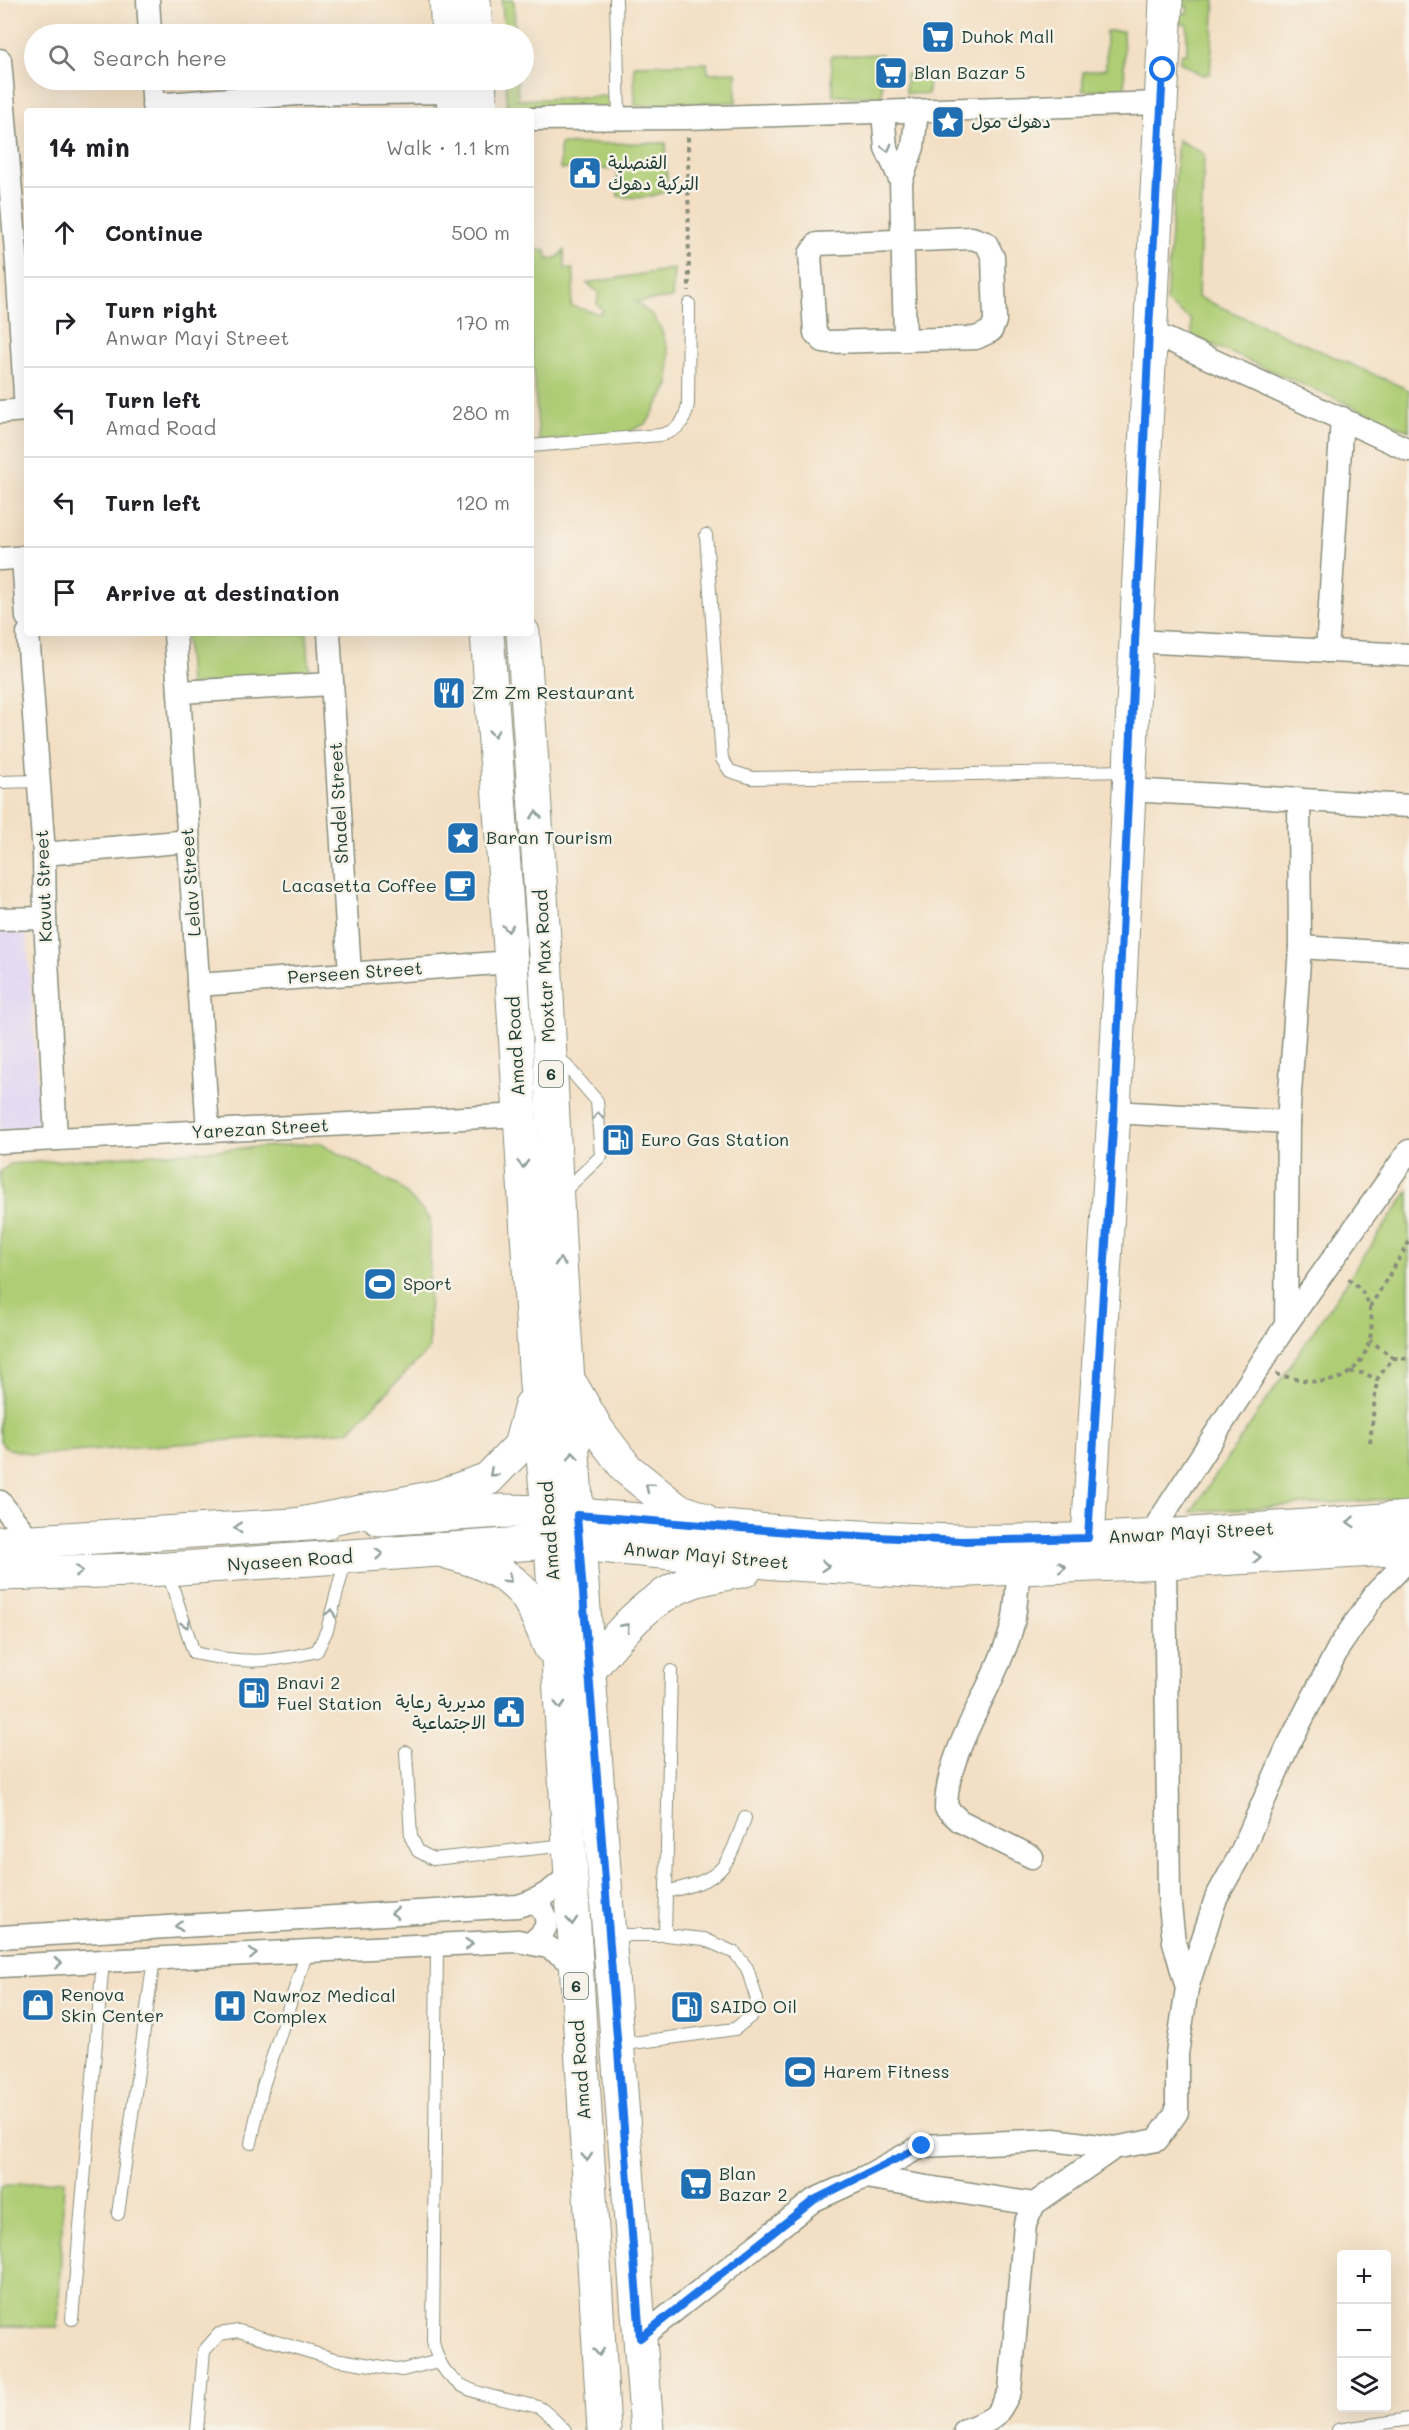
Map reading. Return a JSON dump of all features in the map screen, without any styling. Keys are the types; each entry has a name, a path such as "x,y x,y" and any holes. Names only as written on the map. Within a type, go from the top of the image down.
{"main road":[{"path":"1088,1538 1114,1112 1166,0"},
{"path":"451,8 466,24"},
{"path":"459,90 478,108"},
{"name":"Amad Road","path":"487,636 511,962 536,1385 564,1528 588,1672 647,2430"},
{"name":"Moxtar Max Road","path":"523,636 550,1047 568,1380 564,1528"},
{"path":"568,1380 598,1431 627,1469 676,1509 718,1526"},
{"path":"296,1525 440,1496 488,1479 520,1446 536,1385"},
{"name":"Nyaseen Road","path":"0,1543 502,1511 564,1528"},
{"name":"Anwar Mayi Street","path":"564,1528 776,1563 925,1572 1019,1569 1157,1549 1409,1518"},
{"name":"Anwar Mayi Street","path":"564,1528 718,1526 814,1534 962,1541 1088,1538 1157,1549 1409,1548"},
{"name":"Amad Road","path":"564,1528 558,1662 574,1964 604,2430"},
{"name":"Nyaseen Road","path":"0,1574 167,1569 436,1550 564,1528"},
{"path":"436,1550 465,1557 500,1572 526,1596 558,1662"},
{"path":"588,1672 633,1618 664,1594 695,1581 776,1563"}],"street":[{"path":"148,0 149,24"},
{"path":"0,60 22,264 24,323"},
{"path":"152,90 153,108 299,103 459,90"},
{"path":"534,119 687,118 1162,103"},
{"path":"905,340 901,181 913,147 917,111"},
{"path":"883,112 886,148 901,181"},
{"path":"977,238 986,243 993,257 995,321 991,331 982,337 905,340 829,342 819,338 814,327 810,254 814,246 822,242 977,238"},
{"path":"1149,331 1409,450"},
{"path":"0,412 24,411"},
{"path":"1327,651 1342,418"},
{"path":"0,559 24,557"},
{"name":"Kavut Street","path":"28,636 44,854 56,1139"},
{"name":"Lelav Street","path":"175,636 208,1131"},
{"name":"Shadel Street","path":"329,636 350,974"},
{"path":"1135,641 1409,655"},
{"path":"179,692 332,684"},
{"path":"1129,780 1299,799 1409,806"},
{"path":"1286,1326 1288,1122 1300,947 1299,799"},
{"path":"44,854 189,841"},
{"path":"0,919 45,918"},
{"path":"1300,947 1409,954"},
{"name":"Perseen Street","path":"198,985 511,962"},
{"path":"1114,1112 1288,1122"},
{"name":"Yarezan Street","path":"0,1142 520,1115"},
{"path":"1187,1988 1174,1942 1169,1896 1157,1549 1258,1368 1409,1151"},
{"path":"0,1502 33,1541 42,1557 44,1572"},
{"path":"640,2338 814,2200 922,2146 1054,2140 1114,2148 1156,2140 1177,2112 1177,2054 1187,1988 1216,1898 1240,1854 1287,1748 1339,1647 1376,1594 1409,1559"},
{"path":"1019,1569 1011,1633 955,1763 946,1791 946,1808 960,1821 1032,1857"},
{"path":"0,1937 502,1907 534,1901 553,1891 568,1860"},
{"path":"532,1942 543,1934 547,1922 544,1910 534,1901"},
{"path":"0,1965 510,1941 532,1942 548,1947 574,1964"},
{"path":"965,2430 993,2419 1000,2412 1010,2391 1025,2224 1034,2204 1114,2148"},
{"path":"865,2176 1034,2204"}],"lane":[{"path":"616,0 619,118"},
{"path":"534,446 660,435 681,426 688,404 689,304"},
{"path":"706,535 722,759 730,771 752,778 1129,780"},
{"path":"0,782 39,781"},
{"path":"550,1047 597,1101 601,1156 557,1198"},
{"path":"167,1569 195,1653 227,1660 280,1660 317,1651 327,1630 346,1557"},
{"path":"665,1935 671,1671"},
{"path":"406,1752 411,1837 418,1851 433,1859 568,1860"},
{"path":"666,1892 697,1885 713,1877 729,1860 744,1818"},
{"path":"609,1935 665,1935 704,1939 735,1953 747,1968 757,2000 752,2015 735,2029 618,2045"},
{"path":"437,1946 433,2341 439,2361 451,2379 479,2393 539,2407 565,2430"},
{"path":"251,2143 263,2086 307,1952"},
{"path":"118,2214 154,1959"},
{"path":"72,2319 103,1961"},
{"path":"197,2430 204,2351 219,2334 239,2331 334,2359 402,2370 439,2361"},
{"path":"1338,2430 1409,2419"}],"path":[{"path":"687,118 689,304"},
{"path":"1370,1308 1409,1242"},
{"path":"1258,1368 1289,1377 1319,1381 1336,1379 1349,1372 1360,1360 1372,1332 1367,1298 1344,1275 1325,1270"},
{"path":"1370,1341 1393,1358 1409,1359"},
{"path":"1370,1443 1377,1379 1393,1358"},
{"path":"1349,1372 1363,1373 1377,1379"}],"shaded area":[{"path":"26,927 41,1129 0,1131 0,929"}],"green space":[{"path":"502,0 514,0 515,24 503,24"},
{"path":"1174,0 1215,0 1210,74 1202,75 1180,62 1181,54 1187,53 1187,24 1171,23 1171,15 1187,13 1188,6 1174,6"},
{"path":"1106,31 1123,31 1125,89 1083,91 1083,72 1106,69"},
{"path":"882,54 882,97 833,96 831,56"},
{"path":"707,63 708,73 736,72 736,102 635,106 634,65"},
{"path":"906,74 929,75 928,94 906,93"},
{"path":"506,90 518,90 518,100 608,96 608,109 534,110 534,108 507,108"},
{"path":"1178,140 1204,154 1198,297 1409,390 1409,431 1192,336 1191,320 1166,302"},
{"path":"666,143 667,191 655,195 637,198 618,196 617,169 560,169 560,144"},
{"path":"534,250 546,251 548,260 558,257 564,250 565,269 573,269 571,306 600,314 603,310 597,304 599,293 587,283 674,269 672,298 636,302 653,316 661,329 669,353 669,385 647,423 622,435 539,441 534,375"},
{"path":"186,636 307,636 310,677 189,685"},
{"path":"319,1143 398,1185 430,1219 429,1349 349,1431 34,1455 6,1448 0,1441 0,1172 10,1164"},
{"path":"1409,1190 1409,1498 1191,1512"},
{"path":"64,2180 58,2327 0,2326 0,2186"}],"place":[{"name":"Duhok Mall","path":"938,37"},
{"name":"Blan Bazar 5","path":"891,73"},
{"name":"دهوك مول","path":"948,122"},
{"name":"القنصلية التركية دهوك","path":"585,173"},
{"name":"Zm Zm Restaurant","path":"449,693"},
{"name":"Baran Tourism","path":"463,838"},
{"name":"Lacasetta Coffee","path":"460,886"},
{"name":"Euro Gas Station","path":"618,1140"},
{"name":"Sport","path":"380,1284"},
{"name":"Bnavi 2 Fuel Station","path":"254,1693"},
{"name":"مديرية رعاية الاجتماعية","path":"509,1712"},
{"name":"Renova Skin Center","path":"38,2005"},
{"name":"Nawroz Medical Complex","path":"230,2006"},
{"name":"SAIDO Oil","path":"687,2007"},
{"name":"Harem Fitness","path":"800,2072"},
{"name":"Blan Bazar 2","path":"696,2184"}],"route":[{"path":"922,2146 814,2200 640,2338 577,1515 814,1534 962,1541 1088,1538 1114,1112 1163,70"}]}
